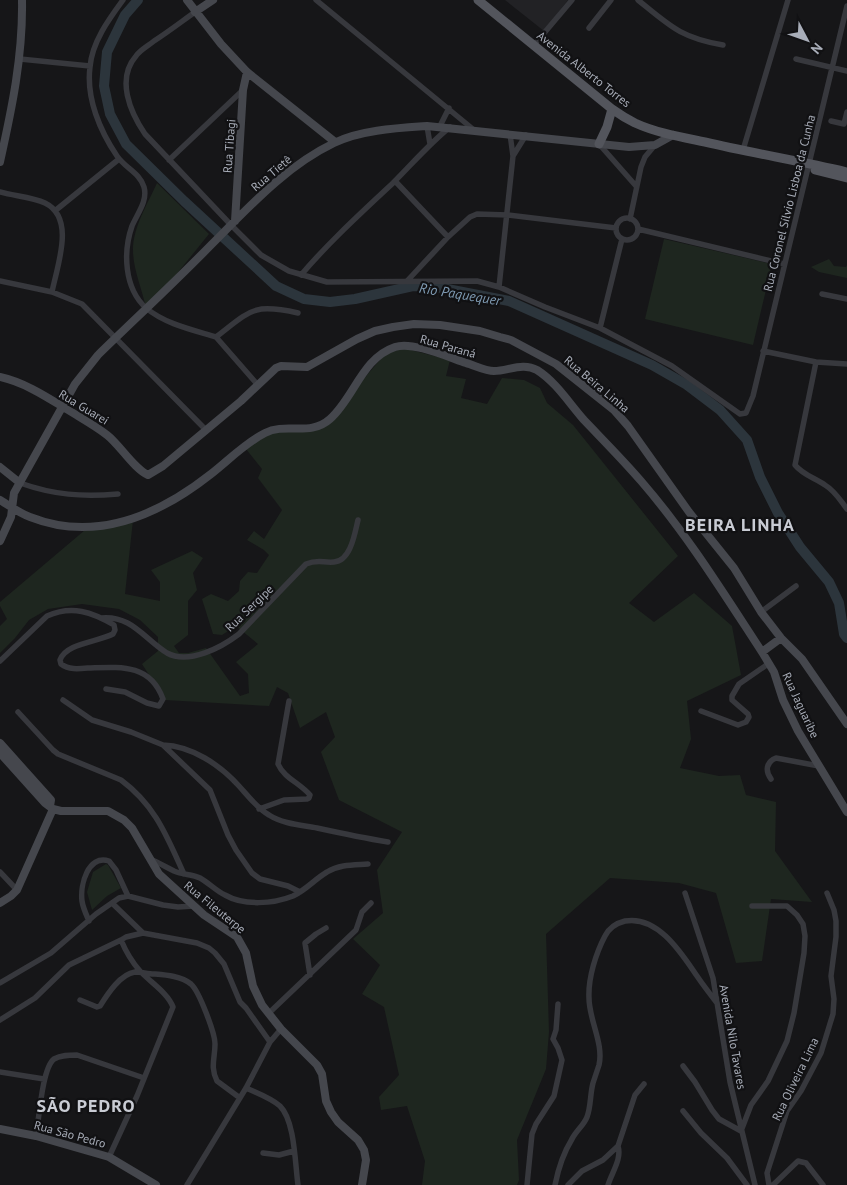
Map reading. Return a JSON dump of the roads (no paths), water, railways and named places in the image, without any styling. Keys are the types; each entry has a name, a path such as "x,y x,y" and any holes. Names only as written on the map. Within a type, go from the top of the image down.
{"main road":[{"name":"Avenida Alberto Torres","path":"478,0 612,109 634,122 673,135 847,172"},
{"path":"599,144 608,127 612,109"},
{"name":"Avenida Alberto Torres","path":"807,165 847,178"}],"street":[{"path":"0,162 14,102 20,59 22,0"},
{"path":"123,0 102,32 95,48 90,66 90,85 96,118 110,146 119,159 135,173 145,190 143,203 127,242 128,274 133,290 146,308 175,324 216,337 257,384"},
{"path":"187,0 220,44 247,72 335,142"},
{"path":"213,0 137,53 128,69 126,81 127,94 135,119 145,134 261,255 289,271 327,282 477,281 499,287 600,328 622,239"},
{"path":"316,0 474,130"},
{"path":"534,45 572,0"},
{"path":"589,28 612,0"},
{"path":"638,0 682,34 694,39 723,45"},
{"path":"743,150 788,0"},
{"name":"Rua Coronel Sílvio Lisboa da Cunha","path":"600,328 672,366 740,414 746,413 751,404 807,165 847,6"},
{"path":"20,59 90,66"},
{"path":"796,59 847,71"},
{"name":"Rua Tibagi","path":"231,225 247,72"},
{"path":"169,160 244,90"},
{"path":"440,126 449,108"},
{"path":"831,121 844,124 847,112"},
{"path":"427,126 430,144"},
{"name":"Rua Tietê","path":"0,541 11,518 14,493 62,406 86,369 231,225 292,169 335,142 393,128 427,126 629,147 655,145 673,135"},
{"path":"301,275 321,251 395,181 430,144 450,127"},
{"path":"499,287 514,156 510,134"},
{"path":"514,156 526,135"},
{"path":"599,144 636,186"},
{"path":"630,219 636,186 645,157 655,145"},
{"path":"56,210 119,159"},
{"path":"395,181 448,237"},
{"path":"0,192 40,201 56,210 63,226 62,242 52,292"},
{"path":"408,280 448,237 470,217 477,214 508,215 616,228"},
{"path":"626,218 630,219 637,224 636,234 628,240 622,239 617,234 616,228 626,218"},
{"path":"638,229 784,264"},
{"path":"0,281 52,292 82,304 206,430"},
{"path":"822,294 847,299"},
{"path":"216,337 256,309 274,308 298,313"},
{"name":"Rua Beira Linha","path":"145,474 151,474 163,466 241,401 257,384 281,366 307,367 375,331 414,324 440,325 480,331 511,340 556,364 614,410 628,426 689,512 734,568 761,612 781,638 802,659 847,724"},
{"name":"Rua Paraná","path":"0,500 28,516 53,524 90,528 112,525 136,518 186,493 243,447 266,432 277,429 301,430 316,427 329,420 342,405 364,372 378,357 396,346 427,350 494,371 520,366 536,370 557,388 641,481 698,556 762,652"},
{"path":"764,351 816,362 847,364"},
{"path":"816,362 795,465 806,474 828,486 847,509"},
{"name":"Rua Guarei","path":"0,376 27,387 62,406 108,435 145,474"},
{"path":"0,467 20,483 40,490 72,496 118,494"},
{"path":"0,500 14,493"},
{"name":"Rua Sergipe","path":"0,661 40,621 56,612 78,610 101,618 112,617 136,627 168,653 178,656 202,653 229,641 239,634 306,564 315,560 338,561 346,555 358,520"},
{"path":"761,612 796,586"},
{"path":"101,618 114,626 113,634 107,638 70,648 61,656 61,664 72,669 109,667 140,671 146,674 156,686 163,699 159,706 153,706 125,692 106,689"},
{"path":"762,652 781,638"},
{"name":"Rua Jaguaribe","path":"762,652 798,731 847,812"},
{"path":"701,710 738,725 746,722 749,717 748,714 732,700 732,696 739,684 768,664"},
{"path":"62,700 92,720 131,732 163,745 175,746 204,758 229,775 259,809 267,815 286,822 388,842"},
{"path":"259,809 284,800 307,799 310,795 281,770 278,764 289,701"},
{"path":"18,712 53,750 74,761 121,780 130,786 144,800 161,823 184,874"},
{"path":"0,743 17,767"},
{"path":"163,745 210,790 232,843 252,873 260,879 288,886 300,892"},
{"path":"0,753 51,800 52,808 17,890 0,903"},
{"path":"771,779 768,774 768,766 769,762 776,758 819,766"},
{"name":"Rua Fileuterpe","path":"52,808 66,812 108,811 124,820 132,828 159,874 194,906 237,937 246,953 253,986 269,1013 281,1029 317,1065 322,1074 326,1101 331,1112 338,1122 358,1140 364,1150 366,1160 362,1185"},
{"path":"89,921 82,900 86,875 94,862 99,859 109,861 116,870 128,896"},
{"path":"150,859 175,872 193,875 204,880 232,899 264,902 281,900 300,892 328,871 339,866 368,864"},
{"path":"0,872 17,890"},
{"name":"Avenida Nilo Tavares","path":"686,893 713,978 730,1082 755,1185"},
{"name":"Rua Oliveira Lima","path":"771,1185 767,1173 787,1111 801,1091 821,1053 833,1014 834,1000 831,976 836,921 827,893"},
{"path":"0,983 50,952 118,898 128,896 171,906 194,906"},
{"path":"112,903 142,933"},
{"path":"269,1013 356,930 362,912 371,903"},
{"path":"683,1066 719,1119 741,1131 751,1105 768,1081 787,1041 794,1013 805,936 803,924 787,906 752,906"},
{"path":"555,1185 572,1137 587,1118 599,1064 600,1054 591,1016 589,987 602,940 607,931 618,923 629,920 638,921 658,930 684,956 696,976 717,1003"},
{"path":"310,975 305,943 326,928"},
{"path":"0,1020 22,1008 35,998 69,965 126,937 142,933 197,943 216,953 224,964 240,1002 270,1042"},
{"path":"109,1157 173,1007 164,994 133,963 121,940"},
{"path":"80,1000 93,1006 100,1006 123,978 134,972 166,975 182,979 194,987 215,1037 213,1071 217,1081 240,1098"},
{"path":"527,1185 532,1134 536,1124 554,1096 562,1060 553,1039 556,1030 558,1004"},
{"path":"187,1185 246,1088 270,1042 281,1029"},
{"path":"36,1136 44,1079 49,1065 54,1059 66,1054 77,1054 144,1078"},
{"path":"0,1072 44,1079"},
{"path":"568,1185 582,1171 603,1160 618,1146 635,1095 644,1084"},
{"path":"246,1088 274,1102 281,1108 292,1136 298,1185"},
{"path":"683,1111 701,1133 727,1158 747,1185"},
{"name":"Rua São Pedro","path":"0,1129 36,1136 109,1157 156,1185"},
{"path":"608,1185 619,1159 618,1146"},
{"path":"263,1153 279,1155 294,1150"},
{"path":"771,1185 798,1161 806,1163 823,1185"}],"waterway":[{"name":"Rio Paquequer","path":"138,0 125,15 107,52 104,86 110,114 126,144 184,201 276,286 304,299 330,302 355,299 413,286 442,288 509,301 652,365 687,385 720,410 747,440 760,477 778,513 800,547 829,582 839,603 844,634 847,638"}],"district":[{"name":"BEIRA LINHA","path":"740,524"},
{"name":"SÃO PEDRO","path":"86,1105"}]}
